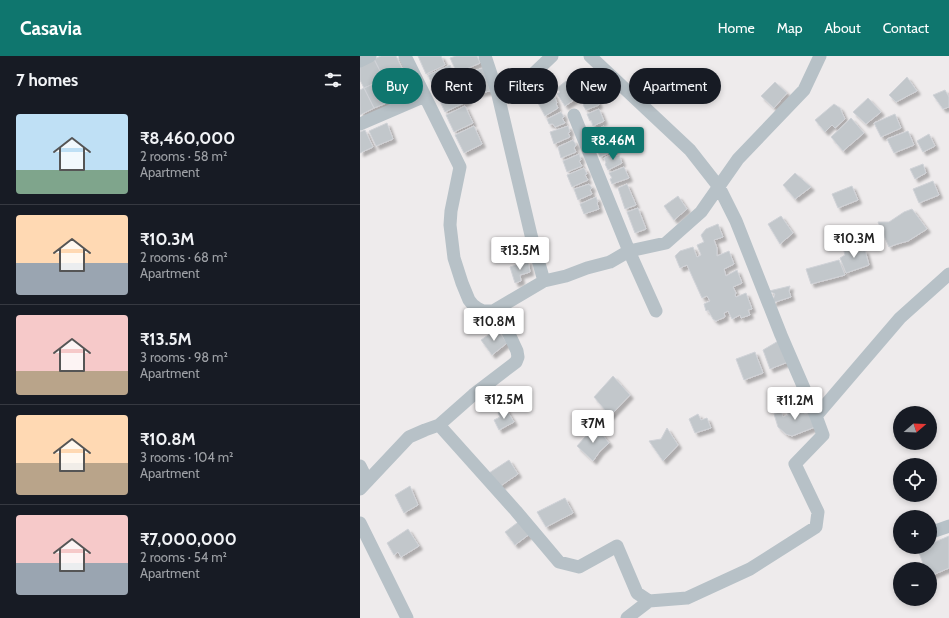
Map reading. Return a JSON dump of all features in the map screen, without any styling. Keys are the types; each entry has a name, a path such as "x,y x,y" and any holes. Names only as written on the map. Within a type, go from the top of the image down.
{"street":[{"path":"360,61 370,56"},
{"path":"405,56 460,167 451,211 450,225 454,258 469,300 473,305 483,311 493,311 544,281 566,276 587,268 610,262 629,251 666,243 701,212 738,159 804,90 820,56"},
{"path":"485,56 494,83"},
{"path":"539,68 552,56"},
{"path":"590,56 690,150 719,187 736,221 781,335 824,435 795,464 818,512 816,527 750,569 687,598 649,601 627,618"},
{"path":"360,124 425,96"},
{"path":"500,104 531,235 544,281"},
{"path":"574,115 629,251 656,311"},
{"path":"816,416 900,318 949,274"},
{"path":"364,484 409,438 439,425 473,395 516,362 518,357 517,351 503,321 498,314 493,311"},
{"path":"439,425 516,511 559,562 579,566 617,546 637,593 649,601"},
{"path":"360,466 364,484"},
{"path":"360,523 407,618"},
{"path":"937,530 949,526"}],"building":[{"path":"381,56 396,56 402,68 378,68 374,59"},
{"path":"418,56 441,56 445,65 439,68 431,68 431,72 426,74"},
{"path":"456,56 477,56 480,63 468,68 455,68 450,58"},
{"path":"374,59 378,68 372,68 372,84 364,88 360,80 360,66"},
{"path":"450,65 451,68 443,68"},
{"path":"431,74 431,82 428,75"},
{"path":"907,77 917,91 896,102 889,95"},
{"path":"486,78 490,91 486,92"},
{"path":"566,81 566,104 568,104 565,106 558,96 560,92 558,87"},
{"path":"775,82 787,93 774,108 761,96"},
{"path":"372,84 372,104 364,88"},
{"path":"364,88 374,108 360,115 360,90"},
{"path":"945,90 949,97 949,107 943,109 933,95"},
{"path":"868,98 881,112 866,124 853,112"},
{"path":"372,104 384,104 374,108"},
{"path":"441,104 462,104 445,112"},
{"path":"539,104 556,104 558,108 545,116"},
{"path":"599,104 599,105 586,110 583,105"},
{"path":"834,104 840,108 845,119 835,128 832,125 825,132 815,120"},
{"path":"465,106 473,123 454,132 446,115"},
{"path":"599,109 604,121 593,126 587,114"},
{"path":"561,112 565,123 555,127 553,124 549,124 547,119"},
{"path":"895,114 901,128 881,137 874,123"},
{"path":"851,118 864,133 843,151 831,137"},
{"path":"387,123 393,139 376,146 369,131"},
{"path":"474,126 482,144 464,153 455,135"},
{"path":"568,126 570,132 568,133 570,137 554,144 550,132"},
{"path":"604,126 605,129 607,128 610,136 595,142 593,137 595,136 592,132"},
{"path":"365,130 373,147 360,153 360,132"},
{"path":"908,131 914,145 894,153 887,139"},
{"path":"929,134 935,146 923,152 917,141"},
{"path":"573,140 576,145 574,148 576,152 561,158 558,147"},
{"path":"610,140 613,142 616,150 600,157 598,145"},
{"path":"614,153 616,156 619,155 622,163 608,170 604,158"},
{"path":"579,154 581,160 579,161 582,166 567,172 563,161"},
{"path":"923,164 926,173 915,179 910,169"},
{"path":"624,167 629,178 612,184 610,179 612,178 609,173"},
{"path":"584,168 587,174 585,175 588,180 572,187 567,175"},
{"path":"795,173 811,187 795,199 783,185"},
{"path":"933,181 939,195 919,203 913,189"},
{"path":"589,184 592,188 590,190 592,194 578,200 574,189"},
{"path":"627,184 636,205 625,209 618,188"},
{"path":"852,186 858,200 838,208 832,194"},
{"path":"678,196 687,209 674,220 664,206"},
{"path":"596,197 599,209 584,214 580,204"},
{"path":"638,208 646,229 635,233 627,212"},
{"path":"912,209 927,229 908,241 889,247 878,222 889,222 904,212"},
{"path":"781,216 793,233 780,244 768,224"},
{"path":"718,224 723,237 714,240 717,248 717,256 729,251 734,264 724,269 726,276 737,270 742,283 733,287 736,293 735,295 736,297 746,293 752,309 748,310 750,315 741,318 740,315 732,319 728,311 724,313 725,317 716,321 713,319 708,310 706,311 704,304 710,301 707,296 702,298 687,265 680,268 675,256 680,251 693,247 697,257 701,255 697,245 704,242 701,235 706,229"},
{"path":"861,245 862,251 865,250 869,265 846,273 840,258 845,255 843,248"},
{"path":"839,260 845,275 811,284 806,269"},
{"path":"528,261 530,272 520,275 521,281 515,283 510,267"},
{"path":"790,286 789,291 791,297 772,303 775,294 769,291"},
{"path":"497,329 507,343 492,355 481,340"},
{"path":"780,340 788,362 770,369 763,350"},
{"path":"755,352 763,373 744,380 736,359"},
{"path":"613,376 630,395 610,416 594,397"},
{"path":"802,405 805,414 810,412 815,427 792,436 786,434 778,427 774,414 781,411 783,417 788,415 787,411"},
{"path":"506,409 514,422 499,430 494,420 500,417 498,413"},
{"path":"698,414 701,420 707,418 711,428 695,433 689,419"},
{"path":"667,428 678,445 663,461 649,441 661,439"},
{"path":"598,429 609,443 600,451 593,461 577,446 585,437"},
{"path":"509,460 518,474 499,487 489,473"},
{"path":"410,486 418,505 404,513 395,495"},
{"path":"565,498 573,513 546,527 537,512"},
{"path":"521,520 531,533 515,545 505,532"},
{"path":"408,529 419,546 401,557 398,552 394,555 387,543"},
{"path":"949,536 949,568 937,573 937,562 922,562 919,554 937,554 937,541"}]}
